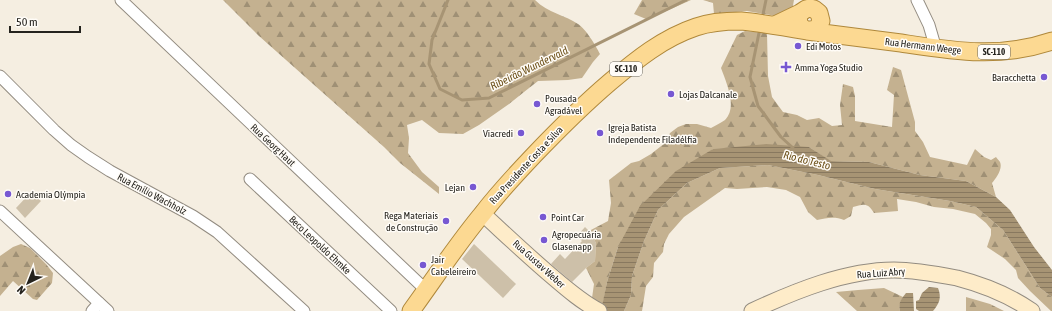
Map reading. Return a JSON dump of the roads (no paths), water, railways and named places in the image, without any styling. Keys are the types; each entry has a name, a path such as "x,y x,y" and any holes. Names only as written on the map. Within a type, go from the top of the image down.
{"main road":[{"path":"818,10 821,20 818,27 811,31 804,29 799,24 800,7 803,10 810,8 818,10 840,35"},
{"name":"SC-110","path":"766,24 800,7"},
{"name":"Rua Presidente Costa e Silva","path":"411,311 482,213 522,168 578,110 643,55 662,43 701,25 731,21 766,24"},
{"name":"Rua Hermann Weege","path":"766,24 936,49 961,51 990,52 1015,50 1052,42"}],"street":[{"name":"Rua Georg Haut","path":"121,0 426,290"},
{"path":"918,0 930,25 936,49"},
{"name":"Rua Emílio Wachholz","path":"0,76 71,145 110,171 193,216 217,232 304,311"},
{"name":"Beco Leopoldo Ehmke","path":"250,179 391,311"},
{"path":"0,210 96,307 108,311"},
{"name":"Rua Gustav Weber","path":"482,213 571,293 599,311"},
{"name":"Rua Luiz Abry","path":"752,311 804,288 827,281 874,271 893,270 934,274 961,279 1006,295 1032,311"}],"water":[{"name":"Rio do Testo","path":"766,144 809,147 831,161 869,162 920,175 966,181 996,197 1010,210 1034,247 1052,270 1052,297 1040,288 1003,230 976,207 950,201 875,189 768,165 720,168 687,183 658,210 644,241 632,276 631,295 624,311 601,311 607,282 618,247 640,206 676,171 713,149"},
{"path":"929,287 938,288 940,298 938,303 933,311 919,311 916,309 916,301 919,300 922,293"},
{"path":"906,293 913,293 914,311 900,311 900,301"}],"waterway":[{"name":"Ribeirão Wundervald","path":"448,0 432,40 429,64 440,89 462,100 489,98 686,0"},
{"name":"Ribeirão Wundervald","path":"762,19 766,0"},
{"name":"Ribeirão Wundervald","path":"760,28 750,77 758,106 781,137 793,148"}],"place":[{"name":"Edi Motos","path":"798,46"},
{"name":"Amma Yoga Studio","path":"786,67"},
{"name":"Baracchetta","path":"1044,77"},
{"name":"Lojas Dalcanale","path":"671,94"},
{"name":"Pousada Agradável","path":"537,104"},
{"name":"Viacredi","path":"521,133"},
{"name":"Igreja Batista Independente Filadélfia","path":"600,133"},
{"name":"Lejan","path":"473,187"},
{"name":"Academia Olýmpia","path":"8,194"},
{"name":"Point Car","path":"543,217"},
{"name":"Rega Materiais de Construção","path":"446,221"},
{"name":"Agropecuária Glasenapp","path":"544,240"},
{"name":"Jair Cabeleireiro","path":"423,265"}]}
